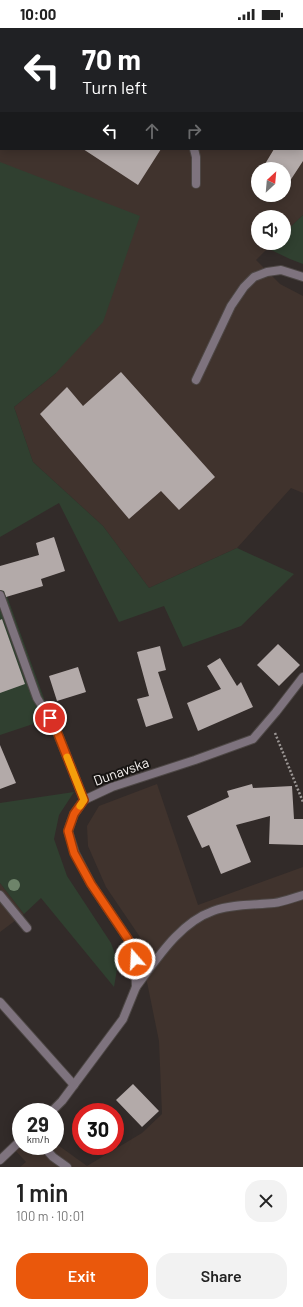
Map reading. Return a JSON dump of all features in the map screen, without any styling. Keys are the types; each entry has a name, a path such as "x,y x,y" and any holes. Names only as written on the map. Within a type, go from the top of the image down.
{"street":[{"path":"194,150 196,157 196,184"},
{"path":"196,380 231,306 244,287 254,277 267,272 281,270 303,277"},
{"path":"0,595 37,698 56,729 84,800"},
{"name":"Dunavska","path":"60,1103 123,1018 136,987 135,959 128,939 91,884 74,853 68,831 74,814 84,800 112,787 253,739 303,677"},
{"path":"136,987 167,946 191,922 213,911 245,904 275,903 303,895"},
{"path":"1,897 27,928"},
{"path":"0,1002 74,1085"},
{"path":"0,1160 12,1149"},
{"path":"51,1155 67,1167"}],"path":[{"path":"269,719 303,802"}],"shaded area":[{"path":"0,150 303,150 303,215 291,226 291,210 251,210 251,250 266,250 256,260 280,284 303,296 303,493 291,488 237,548 149,588 103,526 33,462 14,407 56,373 0,162"},
{"path":"157,784 198,905 303,867 303,1167 20,1167 26,1162 20,1155 64,1155 64,1149 87,1166 105,1155 124,1155 124,1144 142,1133 162,1114 159,1041 147,982 140,937 106,887 88,846 87,826 99,806"},
{"path":"0,883 24,914 0,932"}],"green space":[{"path":"0,162 140,216 103,322 56,373 14,407 33,462 103,526 149,588 237,548 294,574 241,626 183,647 164,606 119,622 59,503 0,537"},
{"path":"303,215 303,264 271,250 291,250 291,226"},
{"path":"0,577 51,718 0,735"},
{"path":"74,792 59,815 54,839 67,876 111,943 118,963 114,987 41,898 24,914 0,883 0,803"}],"building":[{"path":"85,150 160,150 138,185"},
{"path":"273,150 303,150 303,161 291,179 291,162 266,162"},
{"path":"121,372 215,477 179,510 161,491 129,519 40,414 67,387 83,406"},
{"path":"54,537 65,571 41,579 43,586 6,597 4,591 0,590 0,566 39,555 36,543"},
{"path":"2,619 25,684 0,693 0,620"},
{"path":"278,644 300,665 279,686 257,665"},
{"path":"160,646 166,670 158,672 173,718 146,727 137,699 149,696 137,652"},
{"path":"220,658 237,686 241,682 253,707 198,731 187,703 221,689 207,666"},
{"path":"78,667 86,692 57,701 49,676"},
{"path":"0,745 16,783 0,789"},
{"path":"252,784 253,788 292,786 294,819 303,819 303,845 269,844 270,816 236,825 251,862 221,874 209,845 202,848 187,816 229,797 227,791"},
{"path":"133,1084 159,1111 142,1127 124,1108 124,1103 119,1103 116,1100"}],"slow traffic":[{"path":"67,757 84,800 80,806"}],"route":[{"path":"50,718 56,729 84,800 74,814 68,831 74,853 91,884 128,939 135,959"}]}
